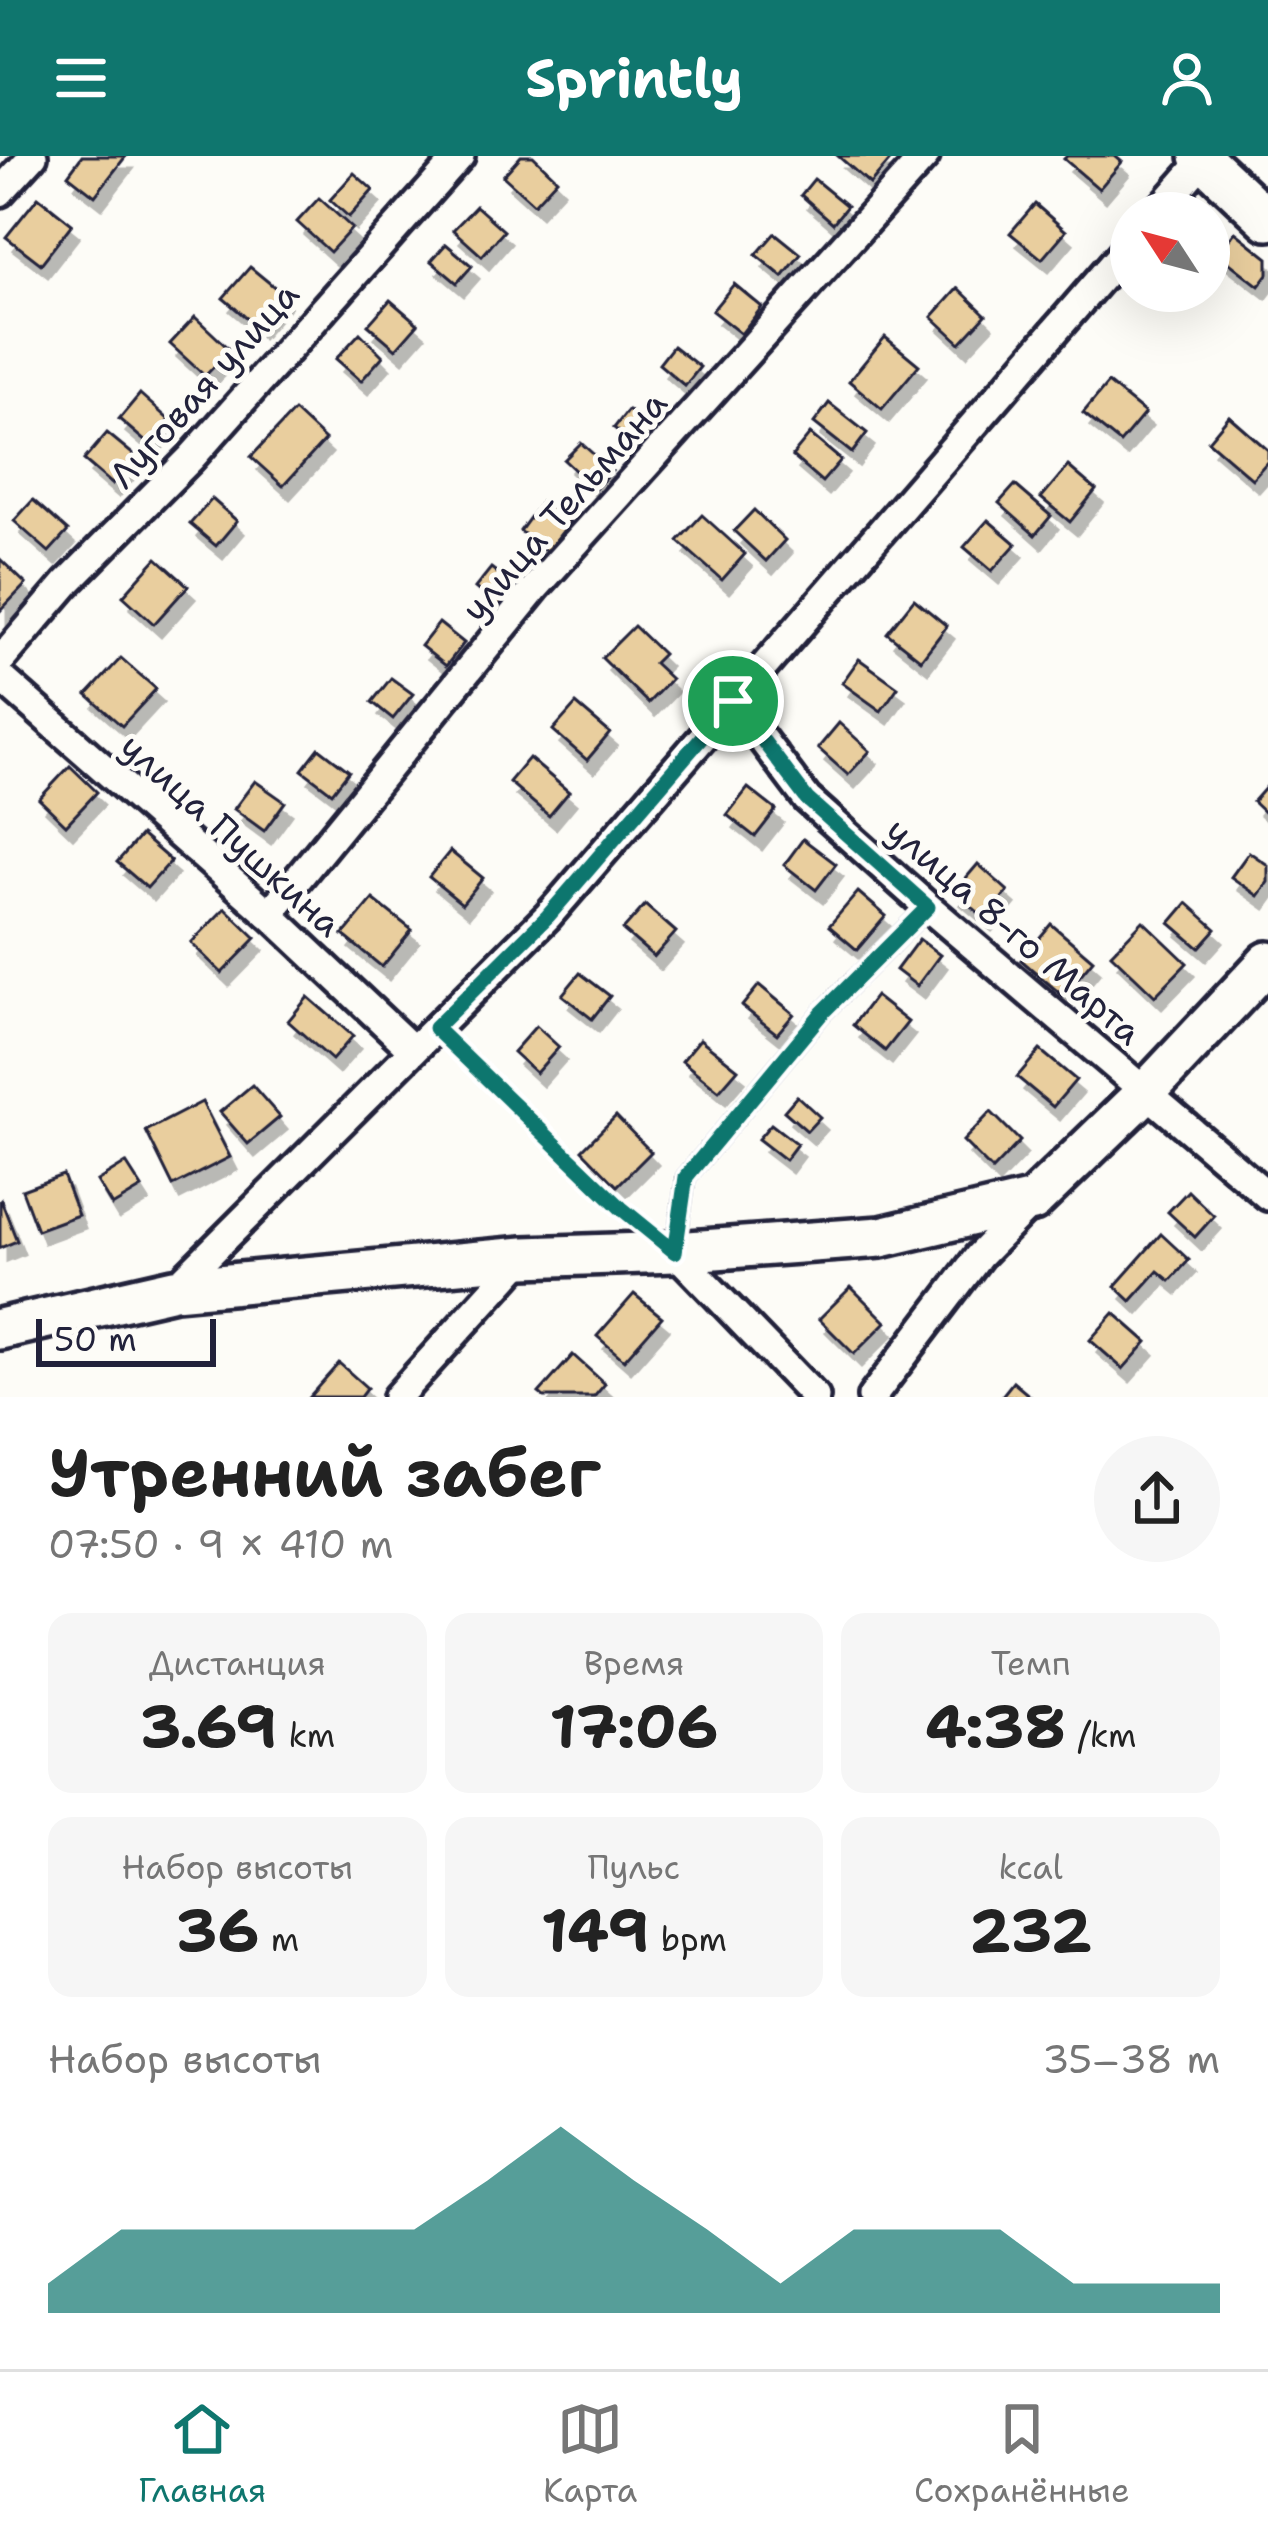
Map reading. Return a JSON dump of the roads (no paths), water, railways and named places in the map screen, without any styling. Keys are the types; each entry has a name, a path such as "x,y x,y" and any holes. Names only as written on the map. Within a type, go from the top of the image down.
{"street":[{"path":"0,192 33,156"},
{"name":"Луговая улица","path":"0,661 66,584 191,458 460,156"},
{"name":"улица Тельмана","path":"269,914 535,588 926,156"},
{"path":"1175,192 1204,157 1268,220"},
{"path":"174,1288 548,916 1110,267"},
{"name":"улица Пушкина","path":"0,676 269,914 413,1050"},
{"name":"улица 8-го Марта","path":"733,701 807,799 1268,1196"},
{"path":"872,1397 979,1256 1268,962"},
{"path":"0,1329 174,1288 524,1257 881,1237 1033,1201"},
{"path":"675,1252 815,1397"},
{"path":"397,1397 524,1257"}],"lane":[{"path":"675,1252 686,1177 822,1013 928,907"}]}
